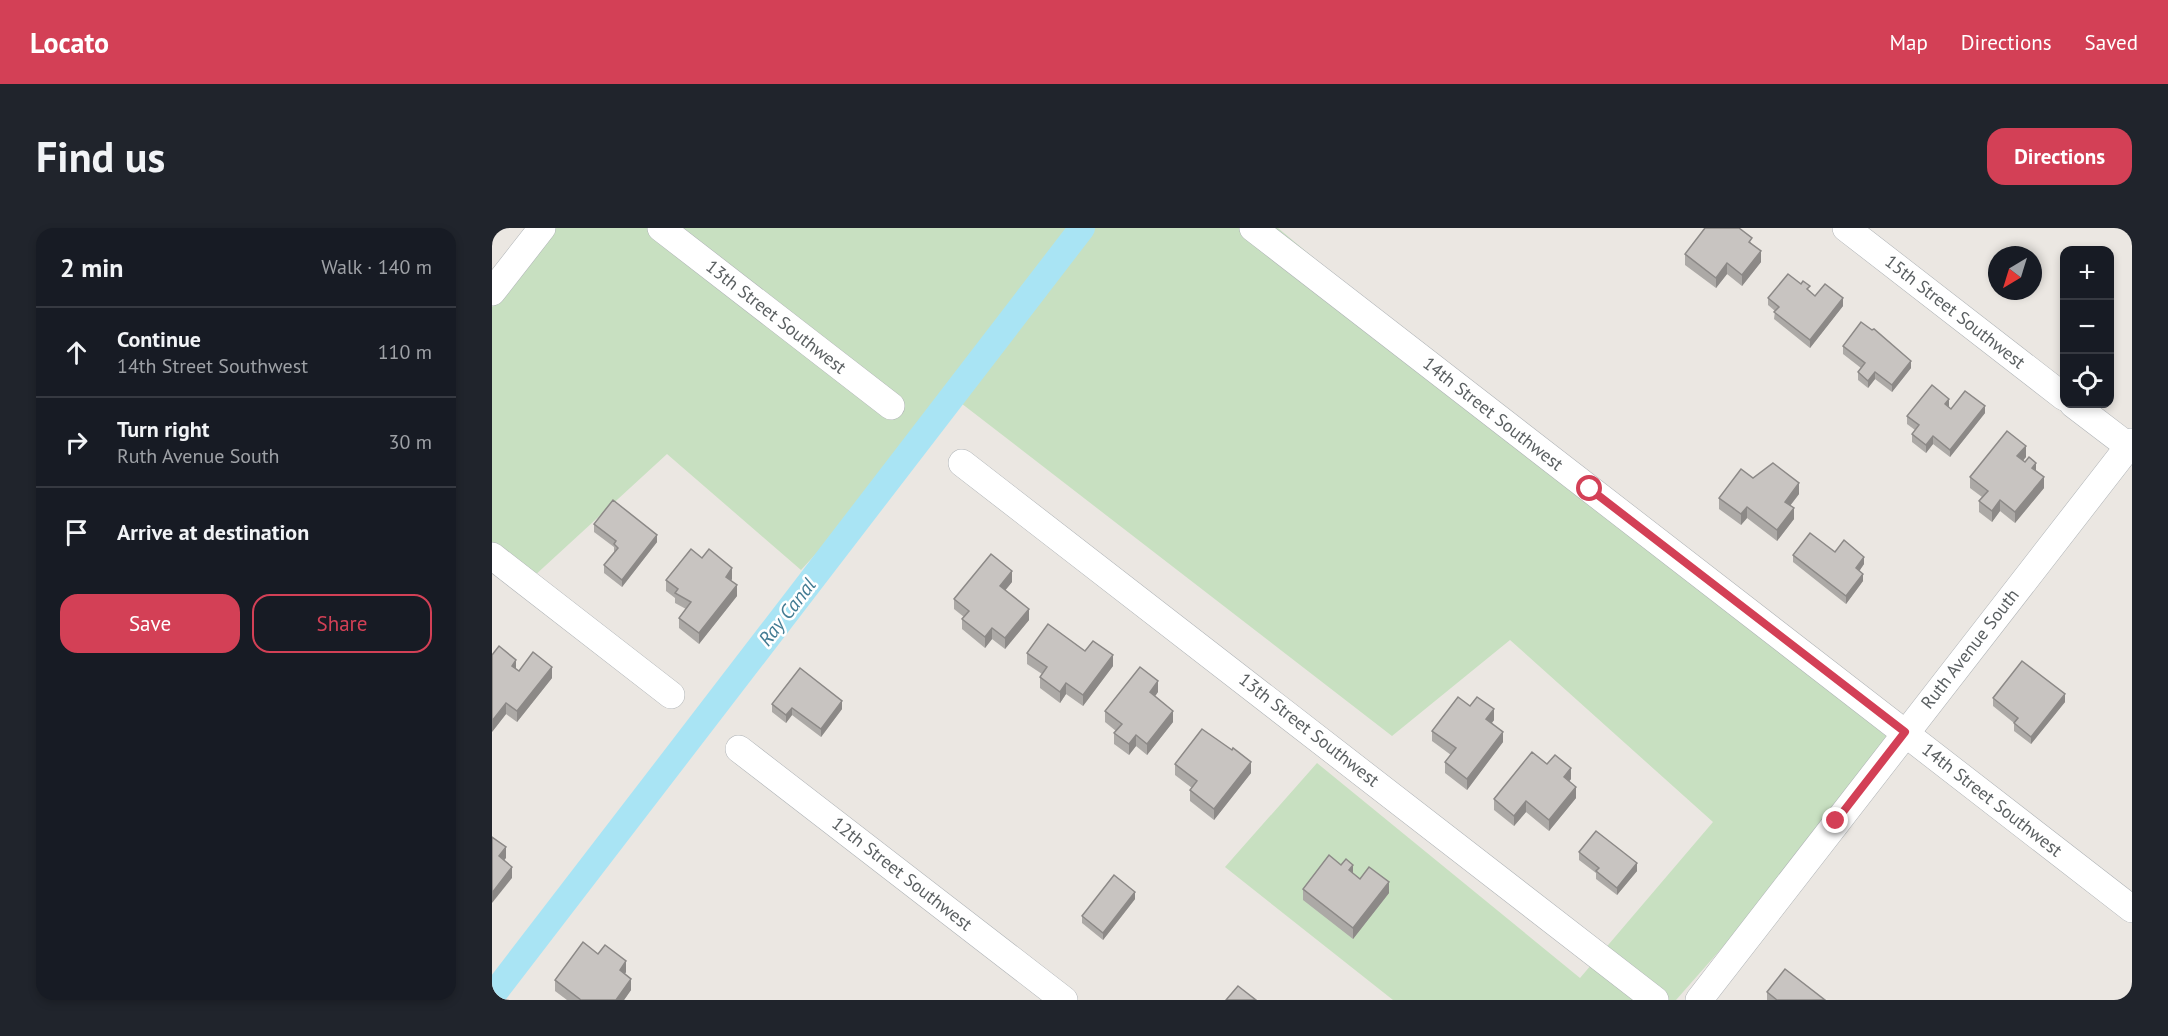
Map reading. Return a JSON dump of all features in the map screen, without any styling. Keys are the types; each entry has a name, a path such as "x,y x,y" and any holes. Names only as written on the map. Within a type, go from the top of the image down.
{"street":[{"path":"492,292 542,228"},
{"name":"13th Street Southwest","path":"661,228 891,406"},
{"name":"14th Street Southwest","path":"1254,228 2132,909"},
{"name":"15th Street Southwest","path":"1846,228 2060,394"},
{"path":"2079,408 2131,446"},
{"name":"Ruth Avenue South","path":"1699,1000 1905,732 2131,446"},
{"name":"13th Street Southwest","path":"962,463 1655,1000"},
{"path":"492,555 671,695"},
{"name":"12th Street Southwest","path":"739,749 1064,1000"}],"green space":[{"path":"549,228 1278,228 1899,747 1676,1000 1393,1000 1225,867 1317,763 1580,978 1713,822 1510,640 1392,736 957,400 801,570 667,454 520,589 492,567 492,307"}],"building":[{"path":"1705,228 1739,228 1752,238 1749,242 1761,251 1742,275 1727,263 1716,278 1685,254"},
{"path":"1788,274 1801,284 1803,281 1810,286 1807,289 1815,296 1825,284 1843,298 1810,340 1774,312 1779,307 1768,298"},
{"path":"1861,322 1872,330 1874,329 1911,361 1892,385 1875,372 1868,381 1858,372 1865,363 1843,346"},
{"path":"1932,385 1949,399 1945,404 1951,409 1965,391 1985,406 1950,450 1933,436 1926,445 1912,434 1919,425 1907,416"},
{"path":"2007,431 2026,446 2017,456 2025,462 2029,457 2036,463 2032,468 2044,477 2015,512 2000,500 1992,511 1979,501 1988,491 1970,477"},
{"path":"1773,463 1799,483 1785,502 1794,508 1777,530 1747,507 1741,514 1719,498 1741,469 1753,478"},
{"path":"613,500 657,535 622,580 604,565 618,548 614,544 616,541 594,524"},
{"path":"1810,533 1835,552 1844,540 1864,557 1856,568 1863,574 1846,596 1793,555"},
{"path":"691,549 702,558 709,549 732,568 726,577 737,585 699,633 679,618 691,602 675,593 678,589 666,580"},
{"path":"991,554 1012,571 1000,586 1029,609 1005,638 992,628 985,637 962,619 969,611 954,599"},
{"path":"1048,624 1085,651 1093,641 1113,655 1083,695 1066,683 1060,692 1040,677 1047,667 1027,653"},
{"path":"499,646 516,660 512,666 519,671 533,652 552,667 517,711 506,703 492,721 492,655"},
{"path":"2022,661 2065,694 2031,737 2014,723 2018,718 1993,698"},
{"path":"1140,667 1158,681 1150,692 1173,711 1147,744 1136,735 1129,744 1114,733 1122,724 1105,711"},
{"path":"800,668 842,701 821,729 792,708 786,715 772,704"},
{"path":"1458,697 1470,706 1477,697 1494,709 1486,719 1503,732 1467,779 1445,762 1456,748 1432,731"},
{"path":"1202,729 1251,762 1214,809 1190,790 1197,781 1175,764"},
{"path":"1532,752 1547,764 1555,755 1571,768 1564,777 1576,787 1549,820 1526,801 1514,816 1494,799"},
{"path":"1596,831 1637,863 1617,888 1596,871 1599,868 1579,852"},
{"path":"492,837 506,847 499,856 512,867 492,893"},
{"path":"1329,855 1341,865 1346,859 1353,865 1349,870 1360,879 1369,867 1389,882 1353,928 1303,889"},
{"path":"1114,875 1135,892 1103,933 1082,916"},
{"path":"583,942 598,954 605,945 626,961 620,970 631,979 616,1000 581,1000 555,980"},
{"path":"1785,969 1825,1000 1777,1000 1767,992"},
{"path":"1238,986 1256,1000 1226,1000"}],"waterway":[{"name":"Ray Canal","path":"492,996 1082,228"}],"route":[{"path":"1590,489 1905,732 1836,821"}]}
